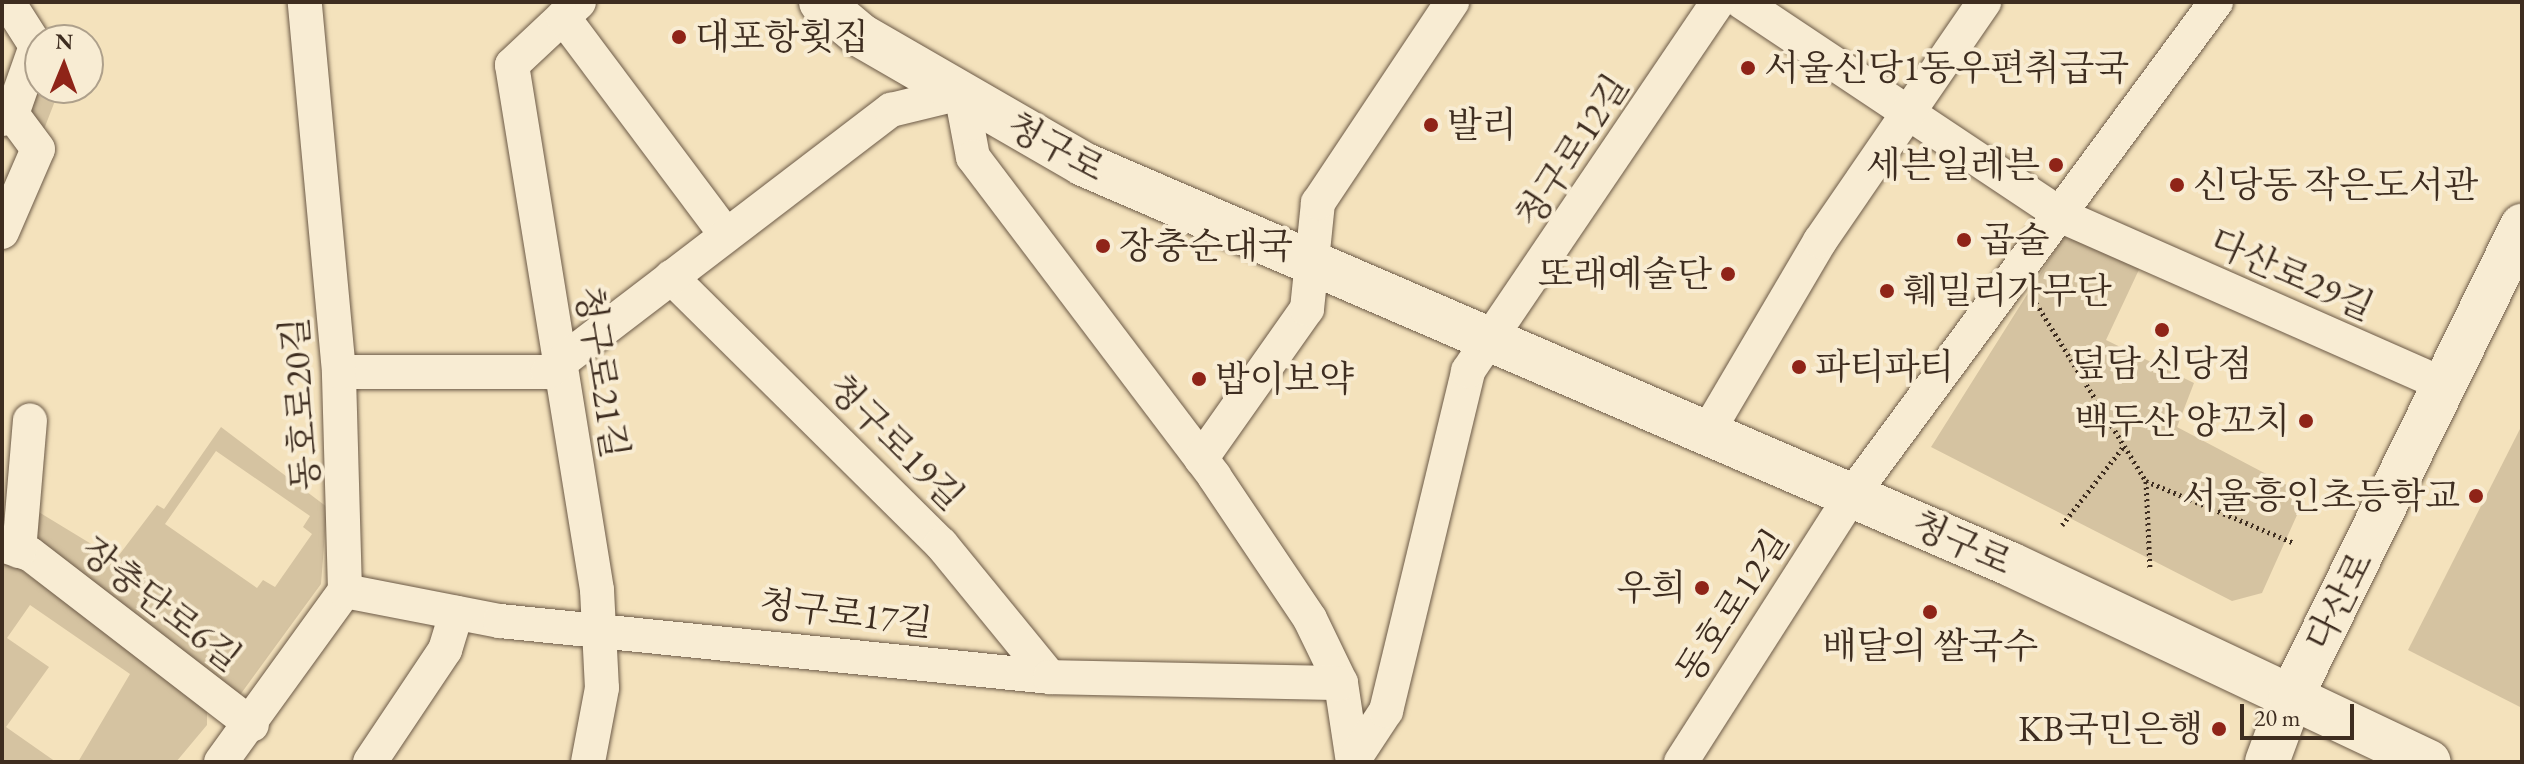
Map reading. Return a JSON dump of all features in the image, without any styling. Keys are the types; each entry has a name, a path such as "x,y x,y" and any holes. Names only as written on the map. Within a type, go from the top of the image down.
{"street":[{"path":"2,232 38,149 7,116 36,46 8,2"},
{"name":"동호로20길","path":"305,2 339,372 345,591"},
{"name":"청구로","path":"821,2 860,35 1083,164 1852,495 2428,762"},
{"path":"1201,459 1307,309 1307,263 1318,203 1452,2"},
{"name":"청구로12길","path":"1489,340 1718,2"},
{"name":"다산로29길","path":"1742,2 2064,217 2447,386"},
{"path":"1707,433 1907,112 1984,2"},
{"name":"동호로12길","path":"1681,762 1852,495 2064,217 2216,2"},
{"name":"청구로21길","path":"588,762 602,688 599,625 512,65 571,9 726,235"},
{"path":"339,372 548,372 891,110 961,93 973,157 1201,459 1310,619 1341,683 1353,762"},
{"name":"다산로","path":"2267,762 2291,697 2447,386 2522,226"},
{"name":"청구로19길","path":"671,277 941,544 1050,677"},
{"path":"1353,762 1386,711 1468,371 1489,340"},
{"name":"장충단로6길","path":"30,420 11,548 252,725"},
{"path":"221,762 252,725 345,591"},
{"name":"청구로17길","path":"345,591 456,613 599,625 1050,677 1341,683"},
{"path":"370,762 445,650 456,613"}],"path":[{"path":"2024,270 2041,314 2146,481 2150,570"},
{"path":"2062,525 2124,446"},
{"path":"2146,481 2294,543"}],"shaded area":[{"path":"27,104 54,104 39,142 22,119"},
{"path":"2069,228 2143,261 2106,340 2194,383 2177,427 2306,495 2262,593 2232,601 1931,447"},
{"path":"2522,425 2522,708 2408,650"},
{"path":"221,427 327,507 321,584 240,695 33,548 37,511 116,559 157,505 164,509","holes":["216,451 310,516 303,527 312,534 275,587 263,580 257,588 165,524"]},
{"path":"2,556 207,705 207,725 176,762 78,762 130,674 30,605 7,638 49,667 6,727 56,762 2,762"}],"place":[{"name":"대포항횟집","path":"679,37"},
{"name":"서울신당1동우편취급국","path":"1748,68"},
{"name":"발리","path":"1431,125"},
{"name":"세븐일레븐","path":"2056,165"},
{"name":"신당동 작은도서관","path":"2177,185"},
{"name":"곱술","path":"1964,240"},
{"name":"장충순대국","path":"1103,246"},
{"name":"또래예술단","path":"1728,274"},
{"name":"훼밀리가무단","path":"1887,291"},
{"name":"덮담 신당점","path":"2162,330"},
{"name":"파티파티","path":"1799,367"},
{"name":"밥이보약","path":"1199,379"},
{"name":"백두산 양꼬치","path":"2306,421"},
{"name":"서울흥인초등학교","path":"2476,496"},
{"name":"우희","path":"1702,588"},
{"name":"배달의 쌀국수","path":"1930,612"},
{"name":"KB국민은행","path":"2219,729"}]}
